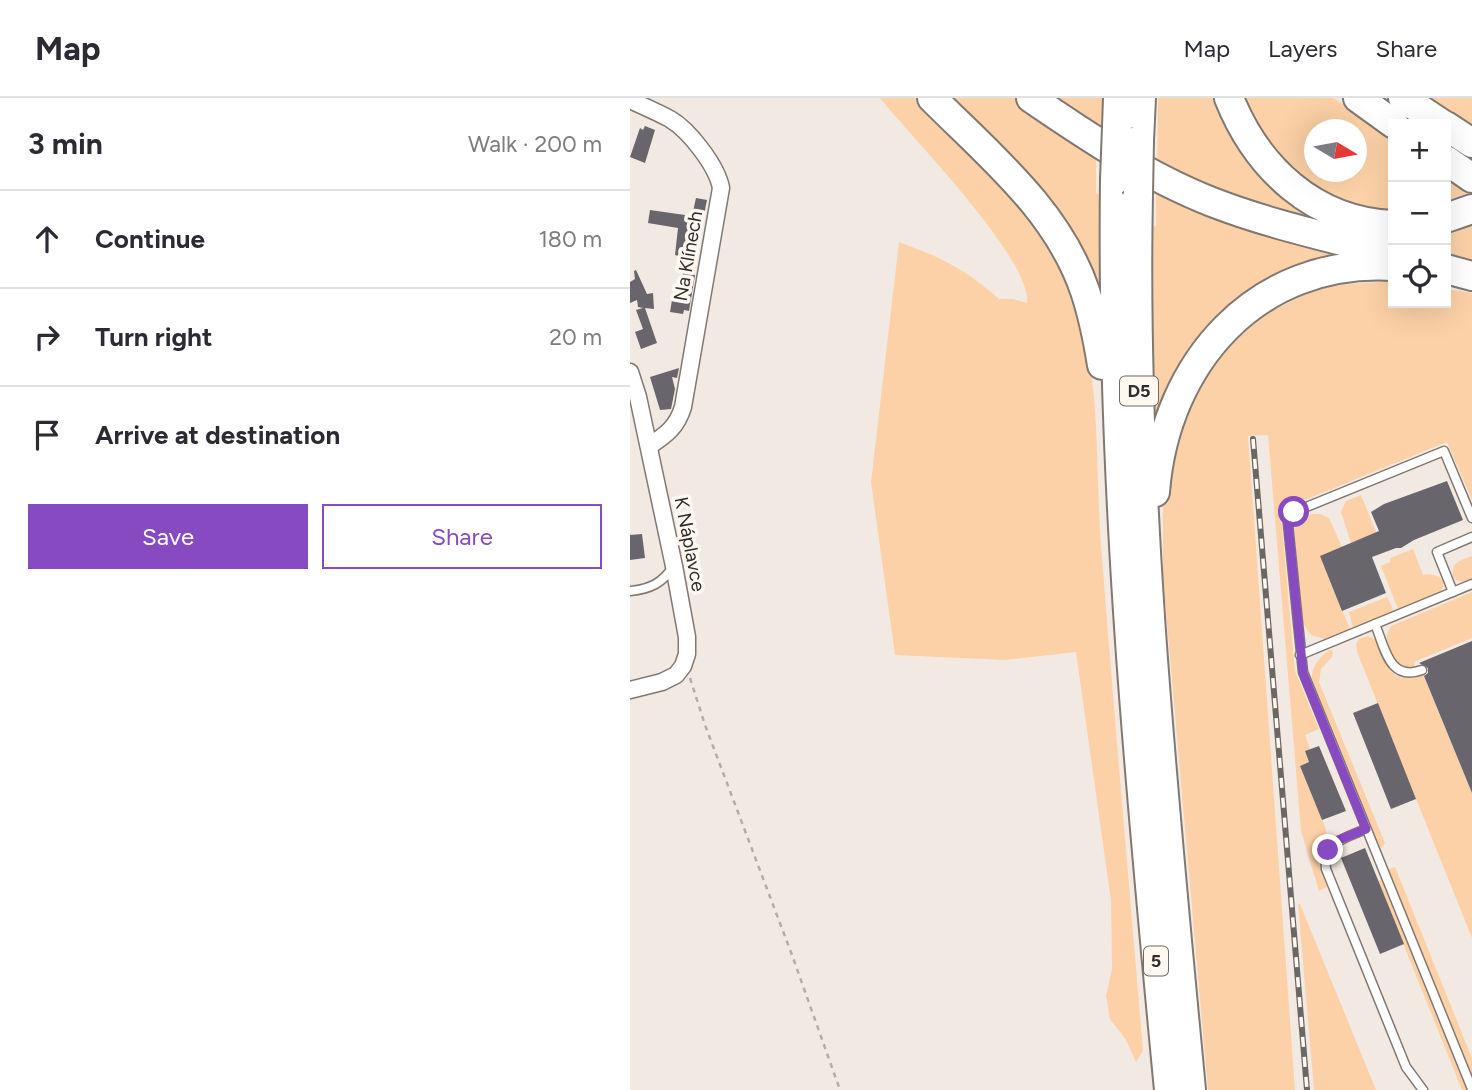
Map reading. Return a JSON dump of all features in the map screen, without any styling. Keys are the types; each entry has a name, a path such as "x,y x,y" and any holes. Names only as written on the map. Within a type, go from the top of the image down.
{"highway":[{"path":"932,98 993,157 1034,202 1054,229 1078,274 1097,339 1119,489"},
{"path":"1031,98 1118,136"},
{"path":"1043,98 1118,136 1147,171 1210,201 1305,231 1388,253"},
{"name":"D5","path":"1118,98 1118,136 1126,187 1138,362 1148,589 1143,674"},
{"name":"D5","path":"1118,136 1141,98"},
{"path":"1228,98 1245,133 1263,159 1292,188 1314,203 1344,216 1388,224"},
{"path":"1358,98 1388,120"},
{"path":"1403,98 1435,119"},
{"path":"1451,130 1472,143"},
{"path":"1451,163 1472,178"},
{"name":"D5","path":"1126,187 1114,332 1119,489 1143,674 1155,829"},
{"path":"1451,216 1472,209"},
{"path":"1148,589 1156,484 1163,442 1177,398 1204,352 1247,310 1293,283 1344,269 1388,266"},
{"path":"1451,272 1472,277"},
{"name":"5","path":"1155,829 1169,1090"},
{"name":"5","path":"1155,829 1191,1090"}],"street":[{"name":"Na Klínech","path":"630,100 681,127 716,170 721,188 680,419 672,431 649,446"},
{"name":"K Náplavce","path":"630,372 649,446 687,636 687,654 683,666"},
{"path":"630,690 663,682 676,676 683,666"}],"lane":[{"path":"1472,519 1444,451 1291,514 1288,524 1303,673 1472,1089"},
{"path":"1453,592 1437,552 1472,537"},
{"path":"630,591 658,584 674,566"},
{"path":"1300,655 1472,584"},
{"path":"1375,624 1394,668 1406,673 1422,670"},
{"path":"1366,829 1332,845 1326,856 1326,869 1406,1067 1423,1090"}],"path":[{"path":"683,666 690,678 840,1090"}],"shaded area":[{"path":"880,98 915,98 1015,199 1048,245 1062,270 1085,336 1095,405 1101,545 1143,1051 1136,1062 1126,1040 1110,1019 1106,996 1112,969 1111,901 1076,652 1005,660 895,655 871,482 899,242 952,265 975,279 999,299 1027,303 1023,283 991,229"},
{"path":"950,98 1022,98 1096,151 1096,193 1101,196 1100,287 1079,246"},
{"path":"1055,98 1103,98 1101,133"},
{"path":"1158,98 1224,98 1252,156 1388,228 1388,247 1298,225 1157,168"},
{"path":"1243,98 1334,98 1363,119 1304,119 1304,182 1278,157"},
{"path":"1426,98 1472,98 1472,129"},
{"path":"1367,122 1388,137 1388,211 1340,200 1304,182 1367,182"},
{"path":"1451,180 1471,193 1451,202"},
{"path":"1156,186 1348,257 1198,340 1177,371 1153,427 1152,226 1156,226"},
{"path":"1472,218 1472,267 1451,262 1451,225"},
{"path":"1388,281 1388,308 1451,308 1451,290 1472,293 1472,500 1447,442 1295,504 1280,505 1295,671 1319,729 1305,735 1310,749 1305,752 1309,762 1300,766 1326,829 1326,838 1318,861 1327,887 1319,891 1301,831 1268,435 1248,436 1295,1090 1208,1090 1163,578 1163,491 1181,414 1216,358 1264,315 1321,286"},
{"path":"1361,495 1379,539 1351,543 1341,512 1346,501"},
{"path":"1312,514 1329,518 1342,547 1320,556 1350,629 1325,639 1311,635 1302,622 1294,529 1298,520"},
{"path":"1413,549 1423,575 1439,577 1443,587 1432,597 1398,609 1381,566 1390,562 1390,558"},
{"path":"1472,556 1472,579 1457,580 1453,576 1455,565"},
{"path":"1472,592 1472,638 1414,662 1416,668 1406,670 1396,661 1387,645 1391,626"},
{"path":"1387,597 1394,611 1353,628 1349,612"},
{"path":"1368,636 1382,649 1392,672 1398,677 1408,678 1423,674 1472,793 1472,938 1357,652 1356,644 1359,639"},
{"path":"1330,650 1333,656 1321,669 1319,682 1385,843 1382,848 1377,846 1312,686 1315,665"},
{"path":"1395,867 1472,1058 1472,1078 1388,873 1389,869"},
{"path":"1381,880 1468,1090 1462,1090 1378,881"},
{"path":"1300,904 1376,1090 1314,1090"}],"building":[{"path":"645,126 655,130 645,163 630,157 640,128 643,130"},
{"path":"696,198 707,200 703,220 700,220 694,260 675,255 678,228 648,223 650,210 692,216"},
{"path":"636,270 647,294 653,293 654,309 645,308 657,343 641,349 635,332 643,329 636,310 643,308 638,307 637,300 630,303 630,282 635,279"},
{"path":"683,273 695,275 689,311 684,310 683,314 670,312 672,300 678,301"},
{"path":"679,368 677,378 672,377 675,389 671,409 660,410 650,377"},
{"path":"1447,481 1463,520 1401,548 1372,557 1386,593 1342,611 1320,556 1379,531 1371,512 1384,504"},
{"path":"642,534 645,558 630,560 630,535"},
{"path":"1472,641 1472,793 1424,676 1428,673 1428,668 1419,663"},
{"path":"1378,703 1416,799 1391,809 1353,713"},
{"path":"1319,746 1346,811 1322,820 1300,766 1309,762 1305,751"},
{"path":"1365,848 1404,944 1380,954 1341,858"}],"railway":[{"path":"1253,439 1307,1090"}],"route":[{"path":"1294,512 1288,518 1288,524 1303,673 1366,829 1336,841 1328,850"}]}
